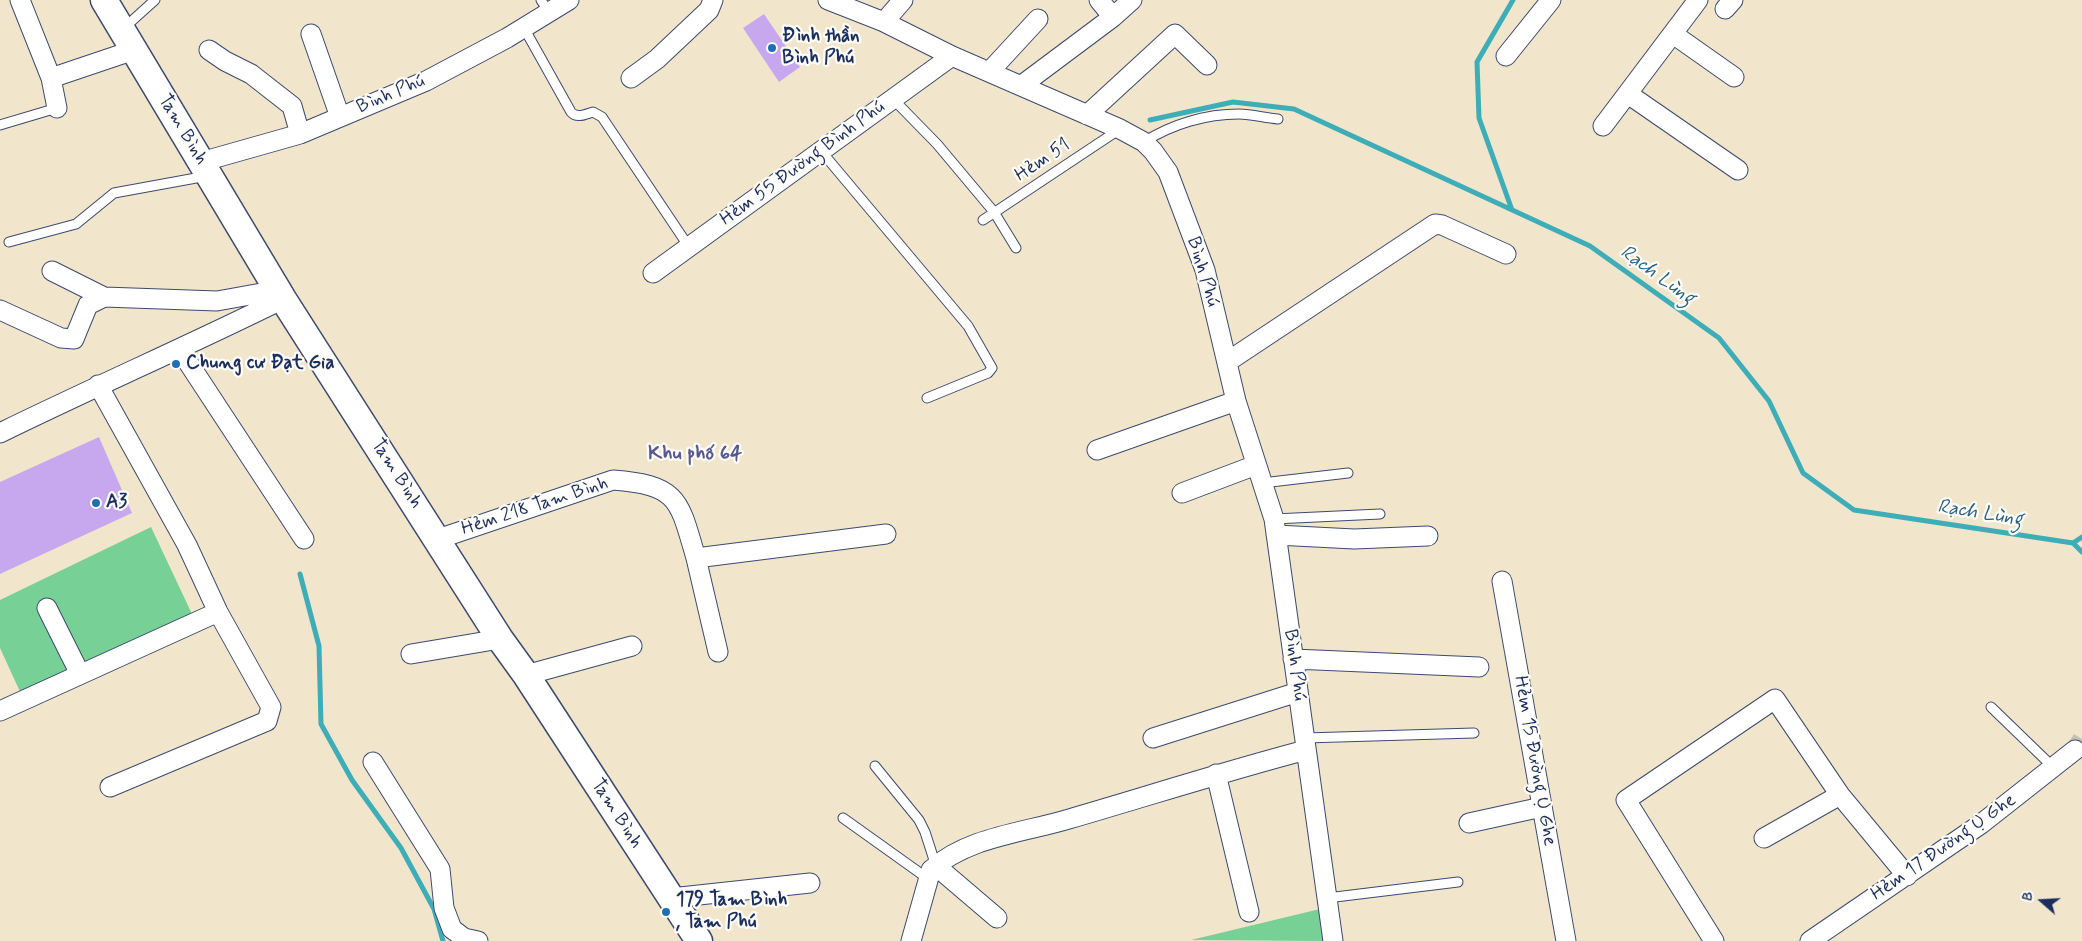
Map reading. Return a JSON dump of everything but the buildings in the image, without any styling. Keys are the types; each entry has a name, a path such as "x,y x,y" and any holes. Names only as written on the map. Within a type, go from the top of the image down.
{"main road":[{"name":"Tam Bình","path":"104,0 281,294 500,639 699,941"}],"street":[{"path":"20,0 51,78 57,108"},
{"name":"Bình Phú","path":"205,169 300,134 426,81 524,28 545,6 569,0"},
{"path":"631,78 658,58 709,10 713,0"},
{"path":"884,22 904,0"},
{"path":"1099,0 1113,17"},
{"path":"1022,85 1113,17 1132,0"},
{"path":"1506,56 1551,0"},
{"path":"1604,126 1698,0"},
{"name":"Bình Phú","path":"838,2 884,22 952,56 1120,129 1144,142 1168,172 1205,270 1236,401 1275,527 1333,941"},
{"path":"990,72 1038,19"},
{"path":"311,34 340,117"},
{"path":"1087,114 1175,34 1207,65"},
{"path":"1673,34 1734,77"},
{"path":"51,78 128,40"},
{"path":"209,50 225,61 251,74 292,106 300,134"},
{"name":"Hẻm 55 Đường Bình Phú","path":"653,273 952,56"},
{"path":"1628,94 1738,170"},
{"path":"1227,362 1435,224 1442,225 1506,254"},
{"path":"52,271 104,297 217,301 281,294"},
{"path":"0,433 98,385 180,350 281,294"},
{"path":"0,310 60,338 74,339 88,305 104,297"},
{"path":"180,350 304,539"},
{"path":"98,385 187,545 218,612 271,707 267,721 110,787"},
{"path":"1097,450 1236,401"},
{"path":"1182,493 1256,464"},
{"name":"Hẻm 218 Tam Bình","path":"438,539 613,480 642,482 670,494 682,511 696,558 718,652"},
{"path":"1275,527 1354,539 1428,536"},
{"path":"696,558 886,534"},
{"name":"Hẻm 15 Đường Ụ Ghe","path":"1502,581 1566,941"},
{"path":"47,608 80,674"},
{"path":"0,711 218,612"},
{"path":"411,654 500,639"},
{"path":"526,676 632,646"},
{"path":"1293,659 1479,668"},
{"path":"1152,738 1298,692"},
{"path":"1714,941 1626,800 1775,700 1840,795 1907,876"},
{"path":"911,941 931,872 969,846 1068,820 1306,744"},
{"name":"Hẻm 17 Đường Ụ Ghe","path":"1819,939 1981,824 2054,768 2074,750"},
{"path":"373,762 440,869 444,908 452,929 464,938 478,941"},
{"path":"1216,774 1249,912"},
{"path":"1764,838 1840,795"},
{"path":"1469,822 1542,808"},
{"path":"931,872 997,918"},
{"path":"671,898 810,883"}],"lane":[{"path":"128,40 155,0"},
{"path":"524,28 571,112 578,116 594,112 602,117 689,247"},
{"path":"893,99 937,144 994,212 1016,248"},
{"path":"0,125 57,108"},
{"path":"1144,142 1165,129 1203,118 1240,114 1278,119"},
{"name":"Hẻm 51","path":"983,220 1120,129"},
{"path":"821,151 968,326 992,368 988,373 927,398"},
{"path":"9,242 76,224 114,193 205,169"},
{"path":"1262,482 1348,473"},
{"path":"1275,527 1380,514"},
{"path":"1992,707 2054,768"},
{"path":"1306,744 1474,733"},
{"path":"875,766 919,820 925,832 931,872"},
{"path":"843,818 931,872"},
{"path":"1327,898 1458,882"}],"green space":[{"path":"151,527 192,614 22,696 0,648 0,600"},
{"path":"1320,909 1325,941 1191,940"}],"waterway":[{"path":"1512,210 1479,118 1477,62 1513,0"},
{"name":"Rạch Lùng","path":"1150,120 1233,102 1294,109 1590,246 1719,338 1769,401 1803,473 1854,510 2073,543 2082,552"},
{"path":"2073,543 2082,537"},
{"path":"300,574 319,646 321,724 352,780 401,848 434,909 443,941"}],"tunnel":[{"path":"2075,750 2082,739"}],"place":[{"name":"Đình thần Bình Phú","path":"772,48"},
{"name":"Chung cư Đạt Gia","path":"176,364"},
{"name":"A3","path":"96,503"},
{"name":"179 Tam Bình , Tam Phú","path":"666,912"}],"district":[{"name":"Khu phố 64","path":"695,455"}]}
